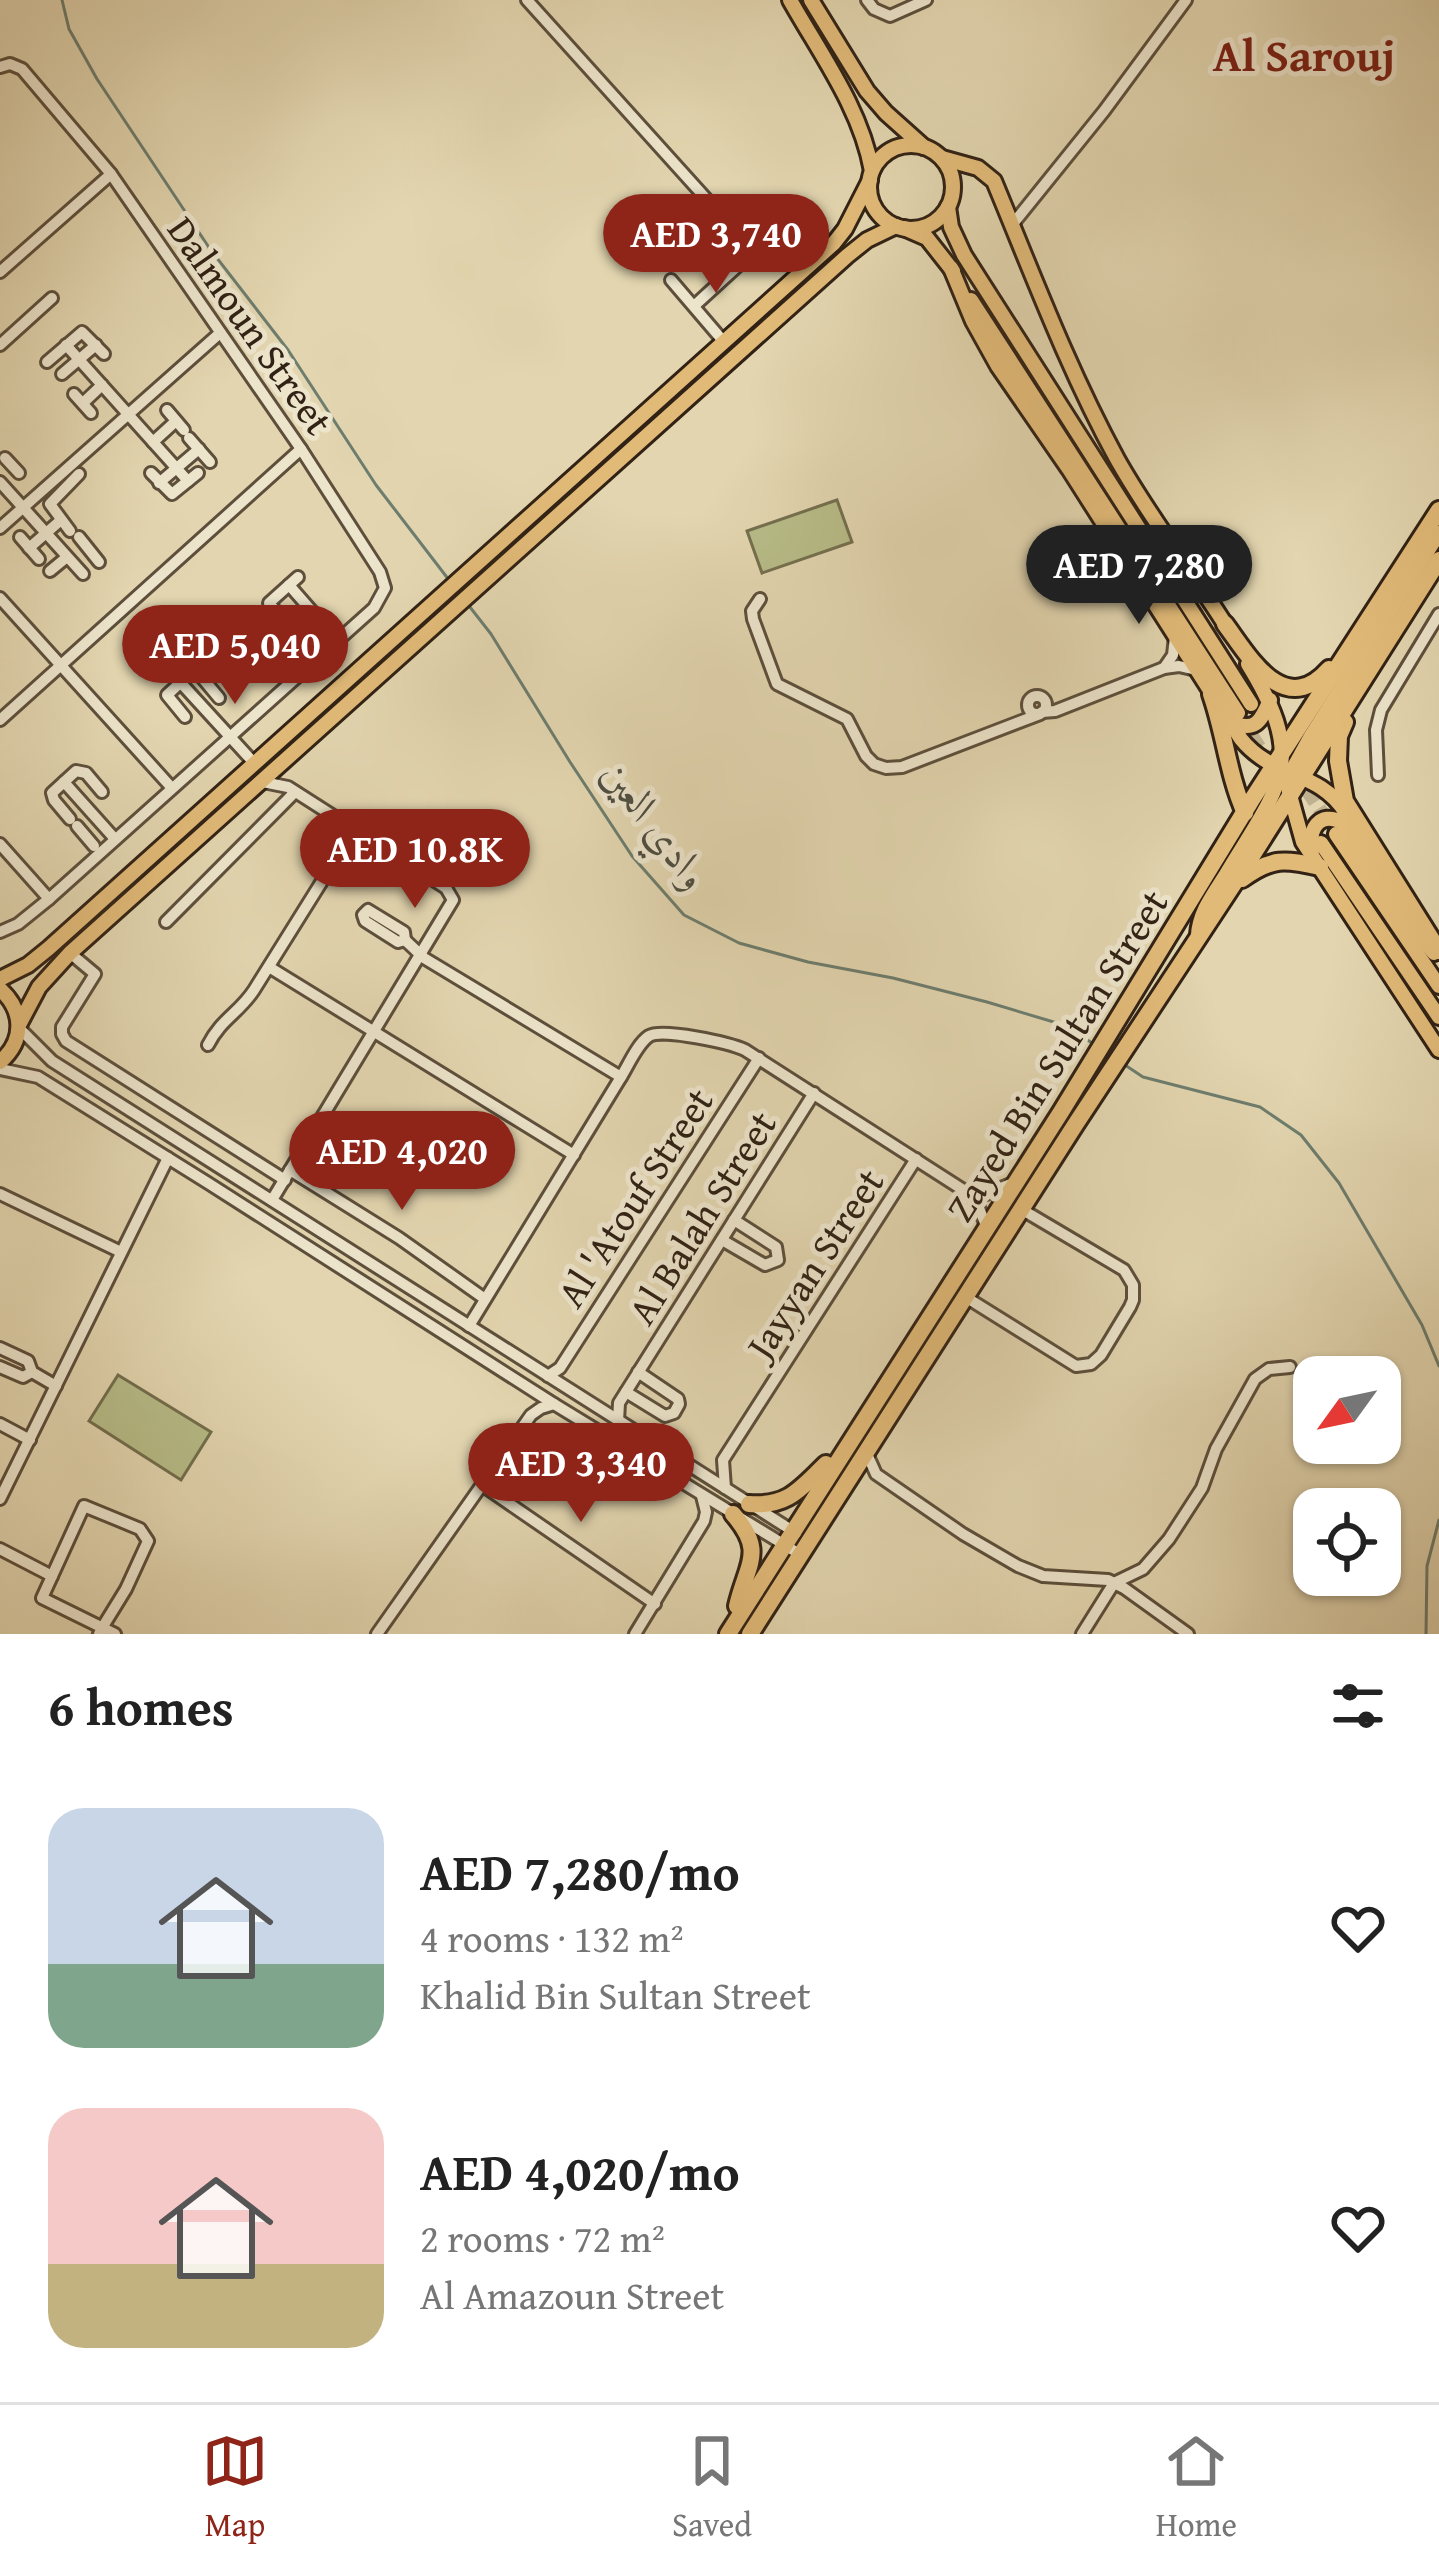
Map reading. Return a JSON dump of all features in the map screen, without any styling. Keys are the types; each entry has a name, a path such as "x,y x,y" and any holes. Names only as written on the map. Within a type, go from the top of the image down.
{"highway":[{"name":"Zayed Bin Sultan Street","path":"737,1631 788,1537 1017,1181 1164,986 1289,796 1286,768 1439,509"},
{"name":"Zayed Bin Sultan Street","path":"737,1631 804,1548 1021,1209 1145,974 1245,813 1286,768 1439,560"},
{"path":"1225,624 1270,681 1289,687 1312,684 1328,671 1379,590 1406,561"},
{"path":"1425,583 1412,614 1346,721 1338,761 1346,801 1439,955"},
{"path":"1211,694 1245,813"},
{"path":"1232,886 1277,861 1318,855"},
{"path":"737,1631 753,1553 736,1510 788,1499 845,1448"}],"main road":[{"path":"790,0 858,120 868,148 873,202 886,220 927,238 951,268 1239,712 1239,726 1258,722 1270,700"},
{"path":"811,0 867,91 924,147 987,173 994,181 1057,339 1089,405 1137,492 1270,700 1282,735 1286,768"},
{"path":"0,979 36,959 834,243 888,152 912,145 924,147"},
{"path":"942,158 952,177 951,227 964,255 1239,712 1248,748 1326,789 1339,802 1439,955"},
{"path":"0,1065 13,1049 39,988 70,953 858,246 900,227 925,226 948,207"},
{"path":"951,268 998,366 1211,694 1239,712"},
{"path":"1198,937 1200,918 1286,768 1312,736 1439,532"},
{"path":"1289,796 1300,834 1439,1017"},
{"path":"1439,955 1412,927 1342,822 1327,818 1313,826 1310,837 1318,855 1439,1050"},
{"path":"1336,834 1439,986"},
{"path":"0,989 10,998 20,1026"}],"street":[{"path":"526,0 738,234 742,262 694,306"},
{"path":"867,0 890,16 926,0"},
{"path":"1012,225 1186,0"},
{"name":"Dalmoun Street","path":"0,67 10,64 22,69 111,174 301,449 385,588 379,603 49,899 0,932"},
{"path":"0,272 111,174"},
{"path":"671,280 724,342"},
{"path":"0,345 52,298"},
{"path":"82,332 100,350 59,371 66,345 82,332"},
{"path":"0,528 220,333"},
{"path":"66,345 176,468 193,477 172,494 155,478 176,468 199,449"},
{"path":"83,403 102,385"},
{"path":"166,410 210,462"},
{"path":"153,442 183,430"},
{"path":"0,720 301,449"},
{"path":"12,466 0,481 69,559 87,571 74,534 51,507 51,501 79,474"},
{"path":"29,548 46,533 74,534"},
{"path":"69,559 74,534"},
{"path":"20,537 47,568 69,559"},
{"path":"288,626 269,602 293,581 337,640"},
{"path":"0,598 172,787"},
{"path":"760,599 753,619 777,684 847,719 874,764 902,767 932,758 1042,710"},
{"path":"1378,775 1376,730 1381,710 1439,614"},
{"path":"1164,668 1173,656 1175,638"},
{"path":"1018,722 1028,704 1031,712 1066,706 1164,668 1196,670"},
{"path":"207,684 181,714 167,695 195,672 207,684 219,698"},
{"path":"180,682 255,764"},
{"path":"280,766 292,789"},
{"path":"77,796 98,787 81,770 52,795 78,827"},
{"path":"64,782 115,839"},
{"path":"263,782 292,789 450,892 452,900 272,1200"},
{"path":"166,922 292,789"},
{"path":"77,796 78,827"},
{"path":"78,827 100,822"},
{"path":"208,1046 219,1025 248,999 354,830"},
{"path":"0,844 49,899"},
{"path":"405,940 419,955 621,1078"},
{"path":"70,953 94,974 62,1027 66,1040 399,1238 485,1299"},
{"path":"268,968 574,1155"},
{"path":"20,1026 52,1061 725,1488"},
{"path":"469,1326 645,1040 656,1034 730,1043 759,1058 968,1192 987,1228"},
{"name":"Al 'Atouf Street","path":"548,1376 560,1368 759,1058"},
{"path":"0,1065 38,1077 554,1404 702,1495 804,1548"},
{"name":"Al Balah Street","path":"618,1421 622,1398 814,1093"},
{"path":"0,1497 168,1158"},
{"name":"Jayyan Street","path":"723,1460 916,1159"},
{"path":"968,1192 986,1194 1017,1181"},
{"path":"0,1194 121,1252"},
{"path":"964,1296 1068,1363 1084,1366 1101,1355 1133,1300 1130,1278 1115,1264 1021,1209"},
{"path":"722,1240 766,1265 778,1260 776,1247 734,1220"},
{"path":"0,1348 28,1361 32,1372 56,1386"},
{"path":"0,1366 22,1377 32,1372"},
{"path":"1082,1634 1114,1583 1143,1569 1169,1539 1202,1488 1216,1449 1255,1379 1269,1369 1291,1367"},
{"path":"560,1368 564,1385"},
{"name":"Al Balah Street","path":"622,1398 665,1416 680,1404 638,1372"},
{"path":"526,1385 531,1415"},
{"path":"600,1410 622,1398"},
{"path":"377,1634 531,1415 554,1404"},
{"path":"0,1424 30,1439"},
{"path":"867,1449 876,1474 1018,1566 1043,1576 1114,1583 1188,1634"},
{"path":"694,1469 723,1460 725,1488 736,1510 788,1537"},
{"path":"849,1478 876,1474"},
{"path":"482,1486 655,1604"},
{"path":"635,1634 704,1521 702,1495"},
{"path":"100,1631 148,1541 145,1532 84,1506 42,1598 100,1631 116,1634"},
{"path":"704,1521 736,1510"},
{"path":"0,1549 52,1576"}],"green space":[{"path":"837,500 852,542 762,573 747,531"},
{"path":"118,1375 211,1432 181,1480 89,1421"}],"waterway":[{"name":"وادي العين","path":"62,0 69,29 97,79 210,249 288,350 376,485 449,580"},
{"name":"وادي العين","path":"466,602 632,856 684,915 739,943 987,1002 1067,1026 1092,1043"},
{"name":"وادي العين","path":"1125,1065 1143,1077 1260,1107 1301,1135 1339,1183 1422,1325 1439,1366"},
{"name":"وادي العين","path":"1426,1634 1427,1566 1439,1520"}],"tunnel":[{"path":"1240,718 1267,759"},
{"path":"1296,773 1330,825"}],"district":[{"name":"Al Sarouj","path":"1304,54"}]}
